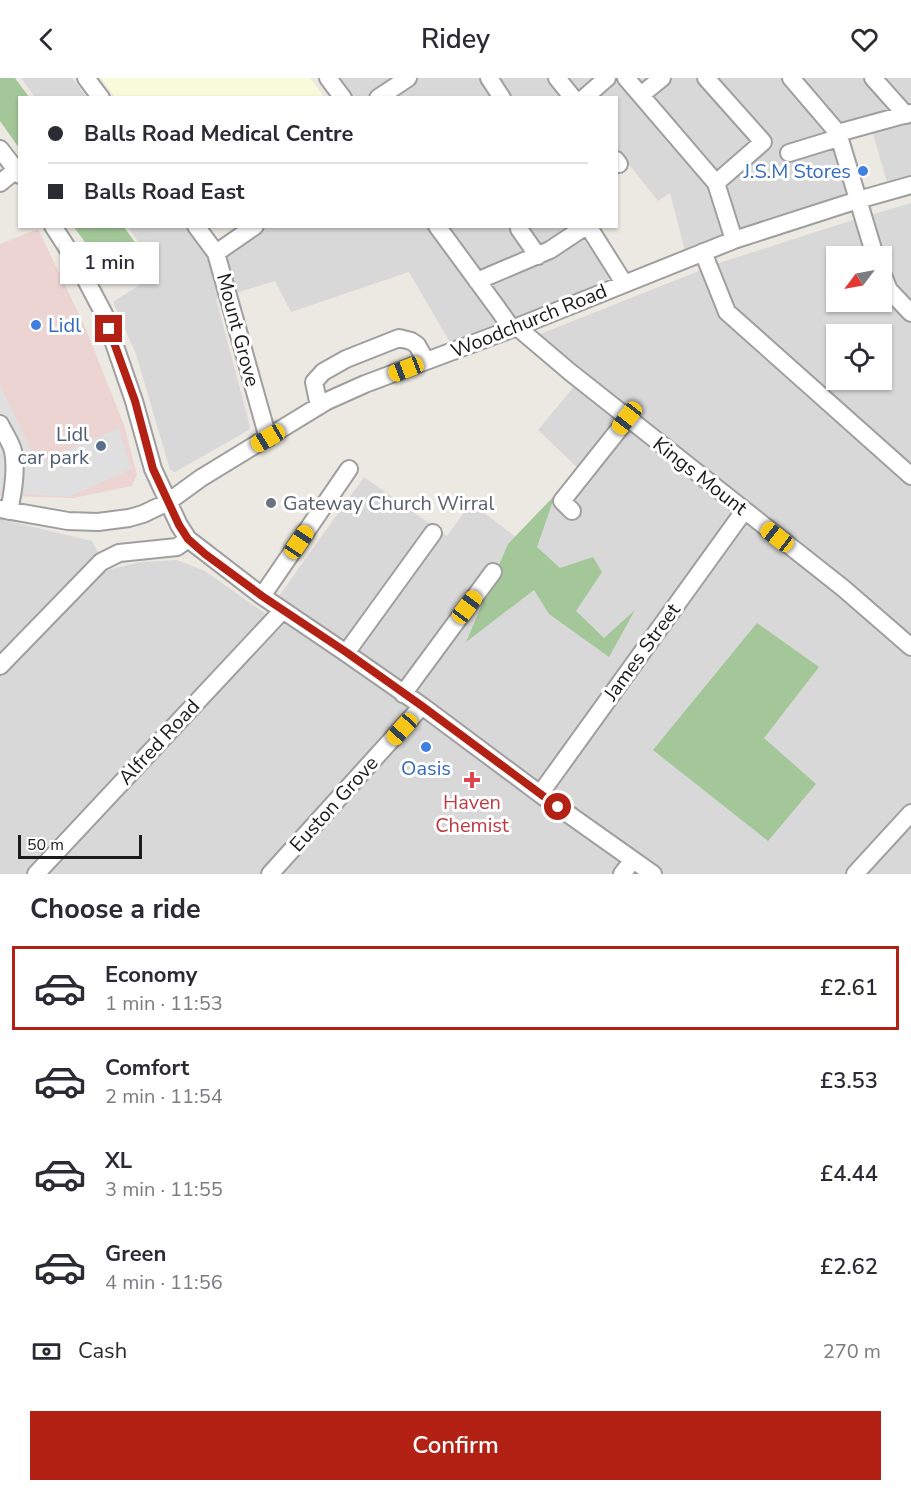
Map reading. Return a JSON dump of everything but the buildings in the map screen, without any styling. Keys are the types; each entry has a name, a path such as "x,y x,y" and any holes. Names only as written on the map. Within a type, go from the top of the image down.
{"street":[{"path":"86,78 100,96"},
{"path":"328,78 342,96"},
{"path":"381,96 408,78"},
{"path":"489,78 501,96"},
{"path":"556,78 571,96"},
{"path":"586,96 607,78"},
{"path":"626,78 716,183 734,240"},
{"path":"641,95 662,78"},
{"path":"706,78 763,142 716,183"},
{"path":"791,78 838,136 872,246"},
{"path":"789,153 908,114 873,78"},
{"path":"0,149 18,172 0,183"},
{"name":"Woodchurch Road","path":"5,510 68,521 98,522 143,514 168,502 201,478 327,401 365,384 514,328 734,240 911,185"},
{"path":"54,228 77,263 104,314 135,401 153,469 188,539 282,611 346,652 653,874"},
{"name":"Mount Grove","path":"197,228 216,254 268,438"},
{"path":"216,254 252,228"},
{"name":"Kings Mount","path":"438,228 514,328 843,588 911,646"},
{"path":"477,281 538,256 584,228"},
{"path":"588,228 624,283"},
{"path":"519,229 538,256"},
{"path":"703,252 727,312 911,476"},
{"path":"892,293 911,313"},
{"path":"319,406 314,382 323,372 346,360 399,338 417,345 426,361"},
{"path":"572,511 562,501 627,418"},
{"path":"0,424 12,450 14,472 13,494 5,510"},
{"path":"262,596 349,469"},
{"name":"James Street","path":"540,794 744,511"},
{"path":"346,652 433,533"},
{"path":"0,666 101,562 119,554 177,547 188,539"},
{"path":"403,694 493,572"},
{"name":"Alfred Road","path":"36,874 282,611"},
{"name":"Euston Grove","path":"270,874 422,706"},
{"path":"855,874 911,813"},
{"path":"622,874 633,860"}],"shaded area":[{"path":"21,78 72,78 86,96 34,96"},
{"path":"101,78 310,78 323,96 114,96"},
{"path":"337,78 911,78 911,179 888,186 872,130 832,143 849,196 685,251 670,193 658,201 627,162 618,167 618,96 351,96"},
{"path":"911,203 911,874 0,874 0,519 92,541 107,570 141,562 177,560 205,571 266,614 364,477 447,536 471,503 520,540 580,470 538,430 586,372 540,334 719,263"},
{"path":"128,228 188,228 206,252 240,228 576,228 611,278 451,344 409,272 291,312 275,281 216,299 250,426 249,430 175,472 170,470 136,354 113,302 160,272"},
{"path":"38,229 85,327 124,425 137,475 132,486 73,498 0,496 0,244"},
{"name":"Lidl car park","path":"0,385 37,463 119,428 131,469 69,497 0,492"}],"green space":[{"path":"0,78 15,78 28,96 18,96 18,147 0,121"},
{"path":"75,228 125,228 154,269 115,284"},
{"path":"555,495 537,547 560,568 593,557 602,572 576,611 604,638 635,610 609,657 549,614 534,590 466,642 508,544"},
{"path":"757,623 819,667 764,738 816,784 768,841 653,750"}],"place":[{"name":"J.S.M Stores","path":"863,171"},
{"name":"Lidl","path":"36,325"},
{"name":"Lidl car park","path":"101,446"},
{"name":"Gateway Church Wirral","path":"271,503"},
{"name":"Oasis","path":"426,747"},
{"name":"Haven Chemist","path":"472,780"}],"route":[{"path":"109,329 135,401 153,469 188,539 282,611 346,652 558,807"}]}
